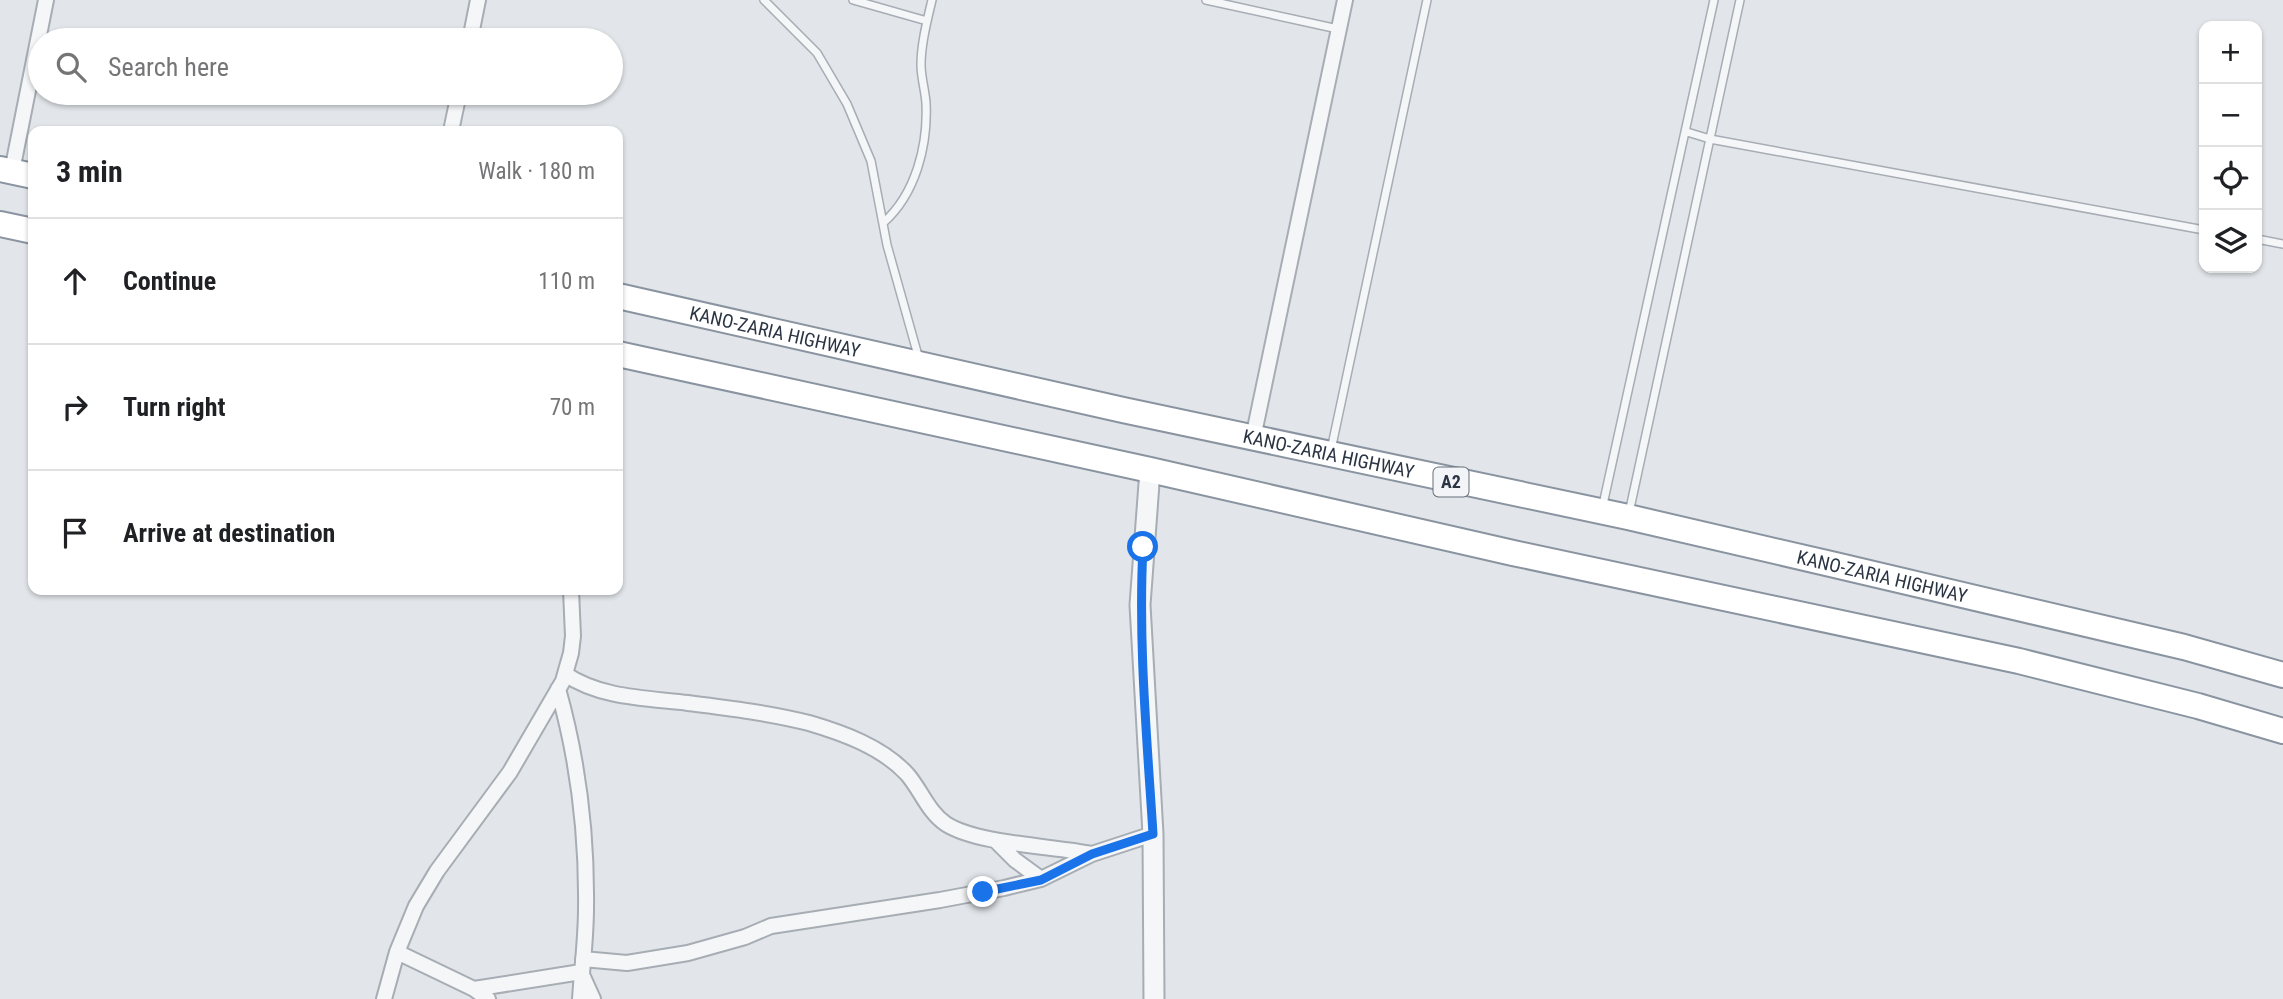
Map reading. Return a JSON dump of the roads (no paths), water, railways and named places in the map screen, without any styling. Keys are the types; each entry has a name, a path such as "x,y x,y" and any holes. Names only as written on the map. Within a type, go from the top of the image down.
{"highway":[{"path":"0,224 28,230"},
{"name":"KANO-ZARIA HIGHWAY","path":"623,297 1330,455 1628,517 2184,647 2283,675"},
{"path":"623,355 1501,550 2019,661 2198,706 2283,731"}],"street":[{"path":"41,28 46,0"},
{"path":"472,28 478,0"},
{"path":"1253,438 1345,0"},
{"path":"15,172 28,100"},
{"path":"452,126 456,105"},
{"path":"1150,470 1140,605 1153,834 1154,999"},
{"path":"384,999 397,952 416,906 437,871 505,780 565,674 573,636 571,595"},
{"path":"565,674 586,687 635,697 750,711 835,732 872,747 906,774 932,811 946,824 962,832 995,840 1092,854"},
{"path":"558,689 573,750 583,826 586,906 580,999"},
{"path":"474,989 582,966 688,953 744,937 771,926 940,900 1041,880 1092,854 1153,834"},
{"path":"995,840 1041,880"},
{"path":"397,952 474,989 488,999"},
{"path":"582,966 593,999"}],"lane":[{"path":"764,0 817,53 846,103 871,161 887,245 920,363"},
{"path":"853,0 927,21"},
{"path":"883,223 904,201 915,177 925,134 926,104 921,65 932,0"},
{"path":"1206,0 1339,29"},
{"path":"1251,10 1253,0"},
{"path":"1330,455 1427,0"},
{"path":"1601,512 1714,0"},
{"path":"1628,517 1740,0"},
{"path":"1687,132 1710,139 2199,229"},
{"path":"2262,240 2283,244"}]}
